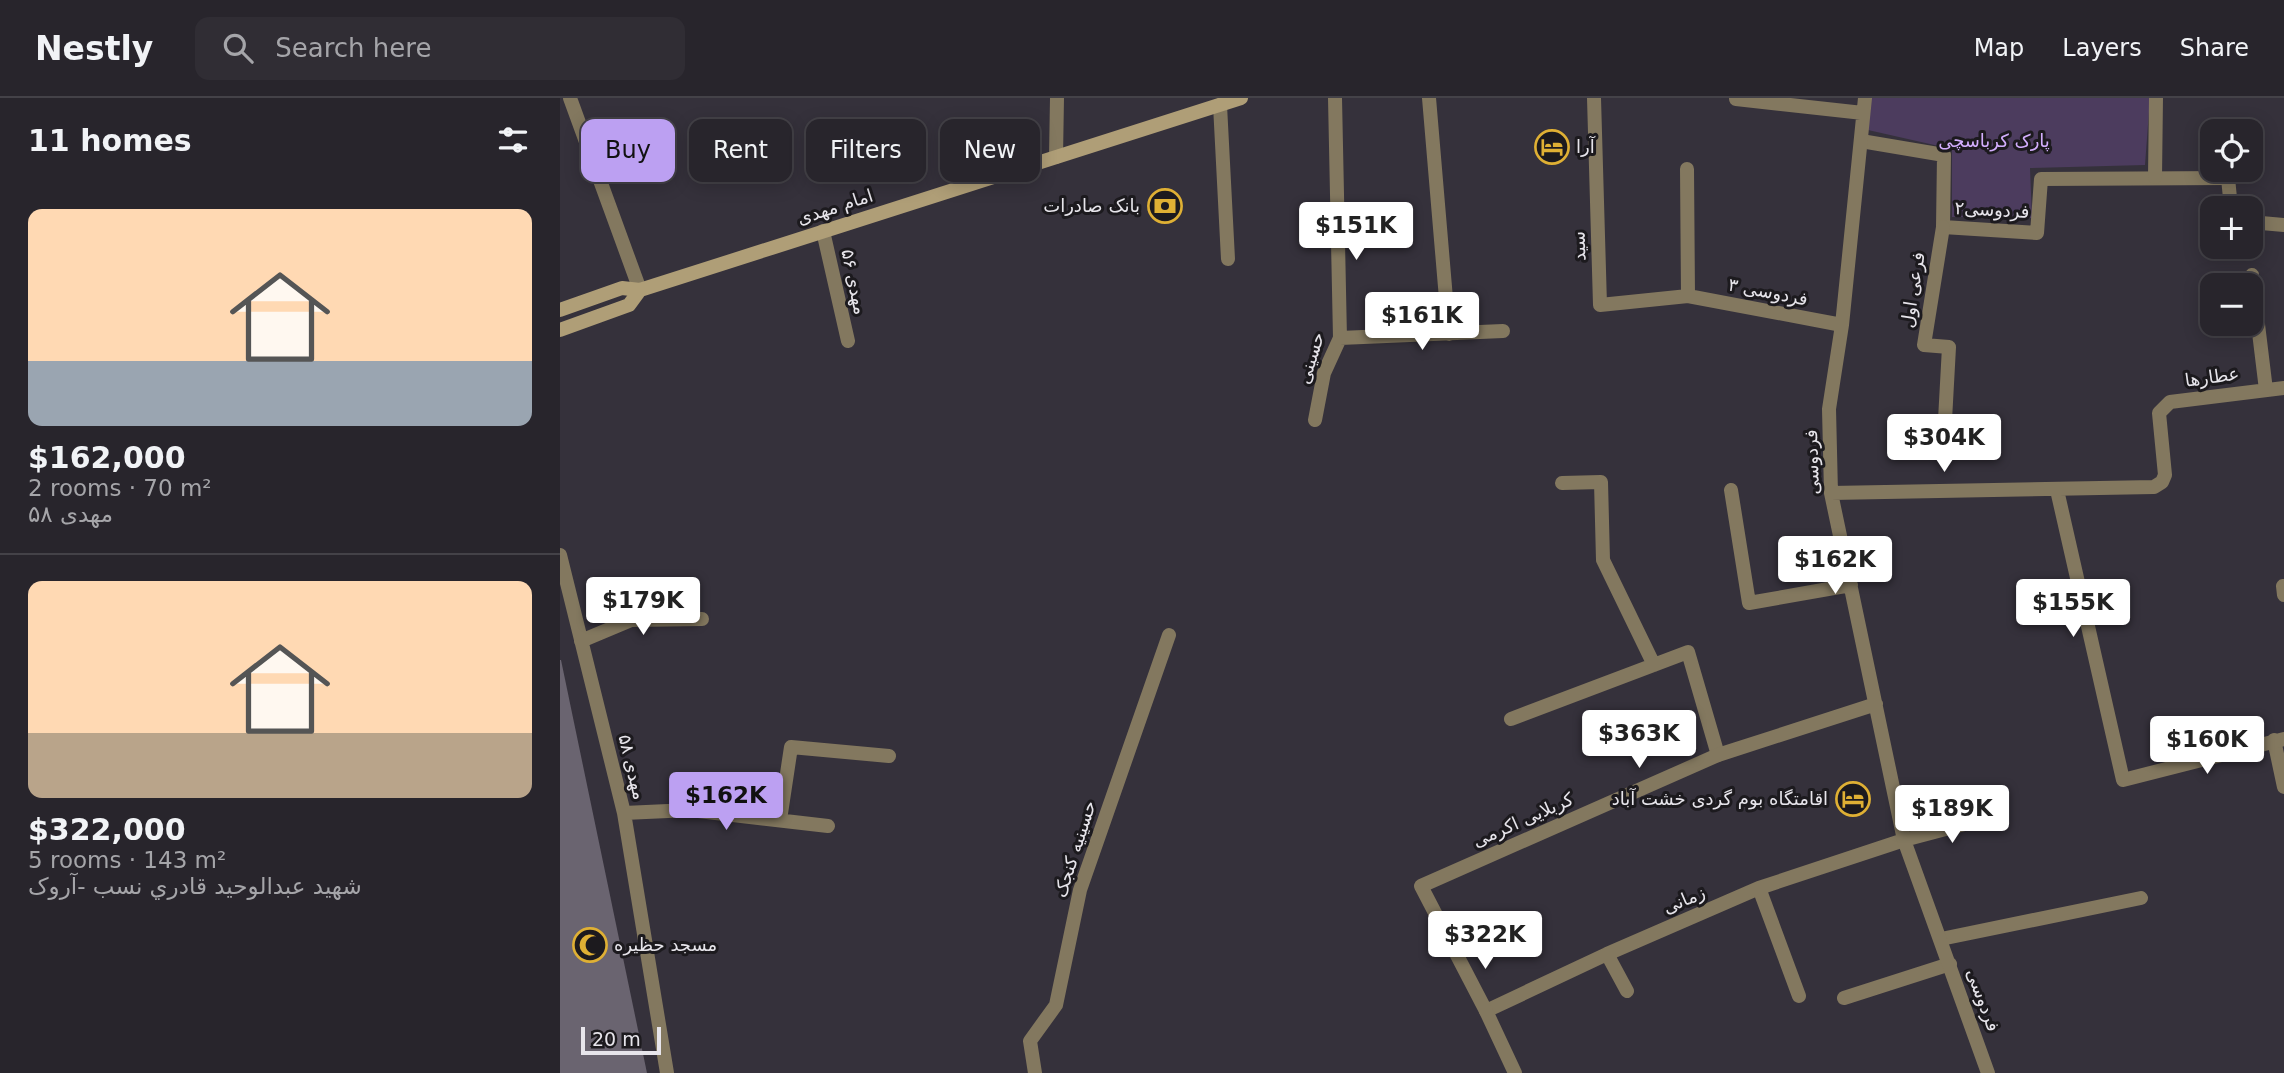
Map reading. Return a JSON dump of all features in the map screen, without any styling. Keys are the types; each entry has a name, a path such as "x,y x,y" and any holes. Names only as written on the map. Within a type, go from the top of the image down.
{"main road":[{"name":"امام مهدی","path":"560,310 622,288 640,290 1241,98"},
{"name":"امام مهدی","path":"560,330 629,305 640,290"}],"street":[{"path":"570,98 640,290"},
{"path":"1056,157 1057,98"},
{"name":"حسینی","path":"1315,420 1324,373 1340,338 1335,98"},
{"path":"1429,98 1449,334"},
{"name":"سید","path":"1594,98 1600,304 1688,296"},
{"path":"2155,177 2157,98"},
{"path":"1736,99 1864,106"},
{"path":"1220,105 1227,259"},
{"name":"فردوسی","path":"1864,106 1842,325 1829,409 1830,493 1904,840 1988,1073"},
{"name":"فردوسی۲","path":"1861,141 1944,155 1942,227 2037,233 2040,179 2228,178 2230,196"},
{"path":"1687,169 1688,296"},
{"path":"2263,223 2284,225"},
{"name":"فرعی اول","path":"1942,227 1924,345 1949,347 1945,420"},
{"name":"مهدی ۵۶","path":"823,231 848,341"},
{"name":"فردوسی ۳","path":"1688,296 1842,325"},
{"path":"1340,338 1503,331"},
{"path":"2259,336 2266,390"},
{"name":"عطارها","path":"2057,490 2154,488 2162,482 2165,475 2159,413 2163,407 2170,402 2284,388"},
{"path":"1562,483 1601,482 1603,561 1654,665"},
{"path":"1731,490 1749,603 1851,585"},
{"path":"1830,493 2057,490 2123,780 2279,740 2284,787"},
{"name":"مهدی ۵۸","path":"560,555 624,813 667,1073"},
{"path":"581,641 631,620 702,619"},
{"name":"حسینیه کنجک","path":"1035,1073 1030,1041 1056,1005 1080,890 1169,635"},
{"path":"1511,719 1688,652 1718,755"},
{"name":"کربلایی اکرمی","path":"1486,1011 1421,886 1718,755 1876,704"},
{"path":"780,820 791,747 889,757"},
{"path":"624,813 690,810 828,826"},
{"name":"زمانی","path":"1486,1011 1607,954 1759,888 1904,840 1991,817"},
{"path":"1759,888 1799,996"},
{"path":"1941,939 2141,898"},
{"path":"1607,954 1627,991"},
{"path":"1844,998 1950,964"},
{"path":"1486,1011 1515,1073"}],"green space":[{"name":"پارک کرباسچی","path":"1871,98 2150,98 2145,165 2030,168 2032,218 1952,217 1952,149 1868,130"}],"building":[{"name":"مسجد حظیره","path":"561,660 647,1073 560,1073"}],"place":[{"name":"آرا","path":"1552,147"},
{"name":"بانک صادرات","path":"1165,206"},
{"name":"اقامتگاه بوم گردی خشت آباد","path":"1853,799"},
{"name":"مسجد حظیره","path":"590,945"}]}
